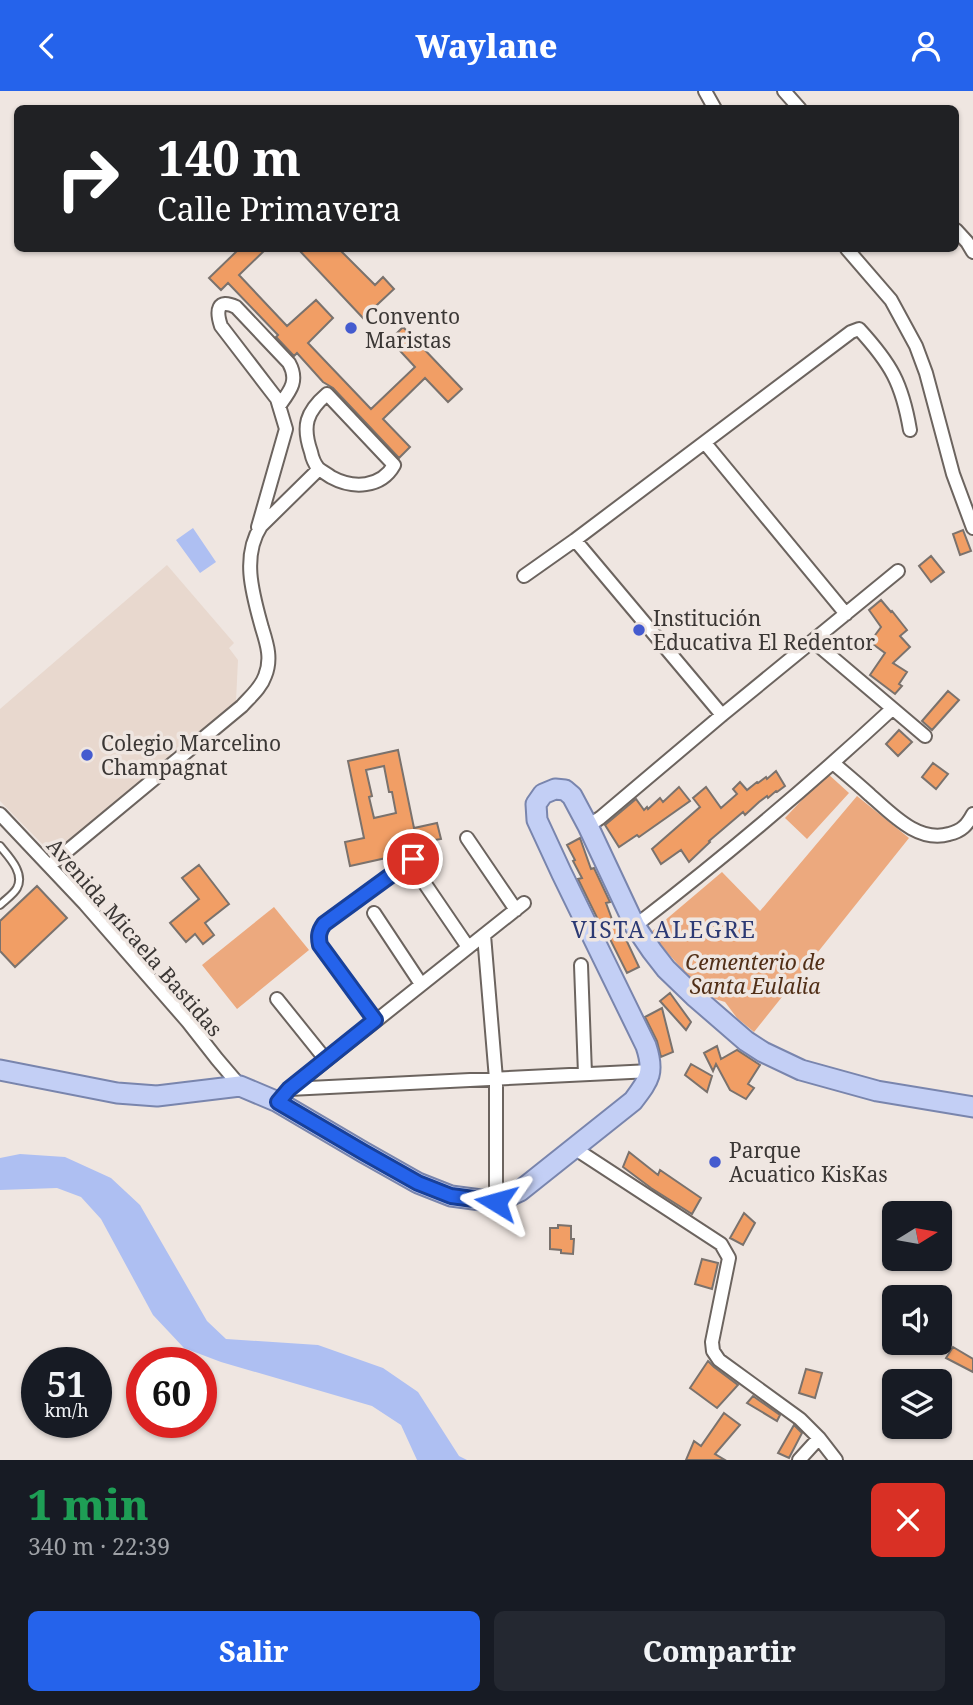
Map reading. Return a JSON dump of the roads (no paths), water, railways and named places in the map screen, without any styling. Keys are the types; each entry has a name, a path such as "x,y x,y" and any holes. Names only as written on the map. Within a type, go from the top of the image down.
{"main road":[{"path":"0,1070 117,1093 157,1096 240,1086 284,1095 363,1152 418,1183 451,1196 496,1202 520,1191 633,1101 648,1082 651,1071 646,1046 537,820 536,804 543,794 555,789 565,790 572,796 635,926 659,960 746,1041 801,1070 877,1091 973,1107"}],"street":[{"path":"783,91 796,105"},
{"path":"850,252 891,300 916,346 926,373 953,474 973,527"},
{"path":"49,866 242,706 265,676 269,654 251,579 252,547 286,429 279,406 277,399 221,326 217,314 219,307 229,304 236,307 289,363 294,375 291,391 279,406"},
{"path":"524,576 851,331 859,330 881,353 898,382 910,430"},
{"path":"327,394 394,465 390,473 363,485 340,481 319,469 309,447 306,422 316,402 327,394"},
{"path":"705,443 846,614"},
{"path":"256,534 319,469"},
{"path":"575,540 722,715"},
{"path":"588,826 898,571"},
{"path":"813,641 925,737"},
{"path":"635,926 833,763 892,709"},
{"path":"833,763 900,821 922,833 938,837 954,833 971,822"},
{"name":"Avenida Micaela Bastidas","path":"0,814 85,904 240,1086"},
{"path":"284,1095 520,906 467,838"},
{"path":"375,1020 322,948 318,938 324,924 413,859"},
{"path":"421,878 468,947"},
{"path":"374,913 421,984"},
{"path":"484,935 496,1079 496,1202"},
{"path":"580,965 585,1074"},
{"path":"277,999 326,1060"},
{"path":"284,1095 496,1079 651,1071"},
{"path":"574,1148 721,1244 729,1258 712,1342 713,1351 719,1360 800,1419 836,1460"},
{"path":"799,1460 819,1438"}],"lane":[{"path":"0,846 20,877 17,889 0,905"}],"water":[{"path":"193,528 216,562 200,573 176,540"},
{"path":"20,1154 65,1157 111,1178 140,1205 207,1321 226,1339 318,1345 383,1368 418,1392 459,1456 467,1460 417,1460 401,1425 372,1406 217,1360 217,1347 183,1347 153,1315 101,1219 81,1197 57,1188 0,1190 0,1158"}],"place":[{"name":"Convento Maristas","path":"351,328"},
{"name":"Institución Educativa El Redentor","path":"639,630"},
{"name":"Colegio Marcelino Champagnat","path":"87,755"},
{"name":"Parque Acuatico KisKas","path":"715,1162"}],"district":[{"name":"VISTA ALEGRE","path":"664,929"}],"park label":[{"name":"Cementerio de Santa Eulalia","path":"755,974"}]}
